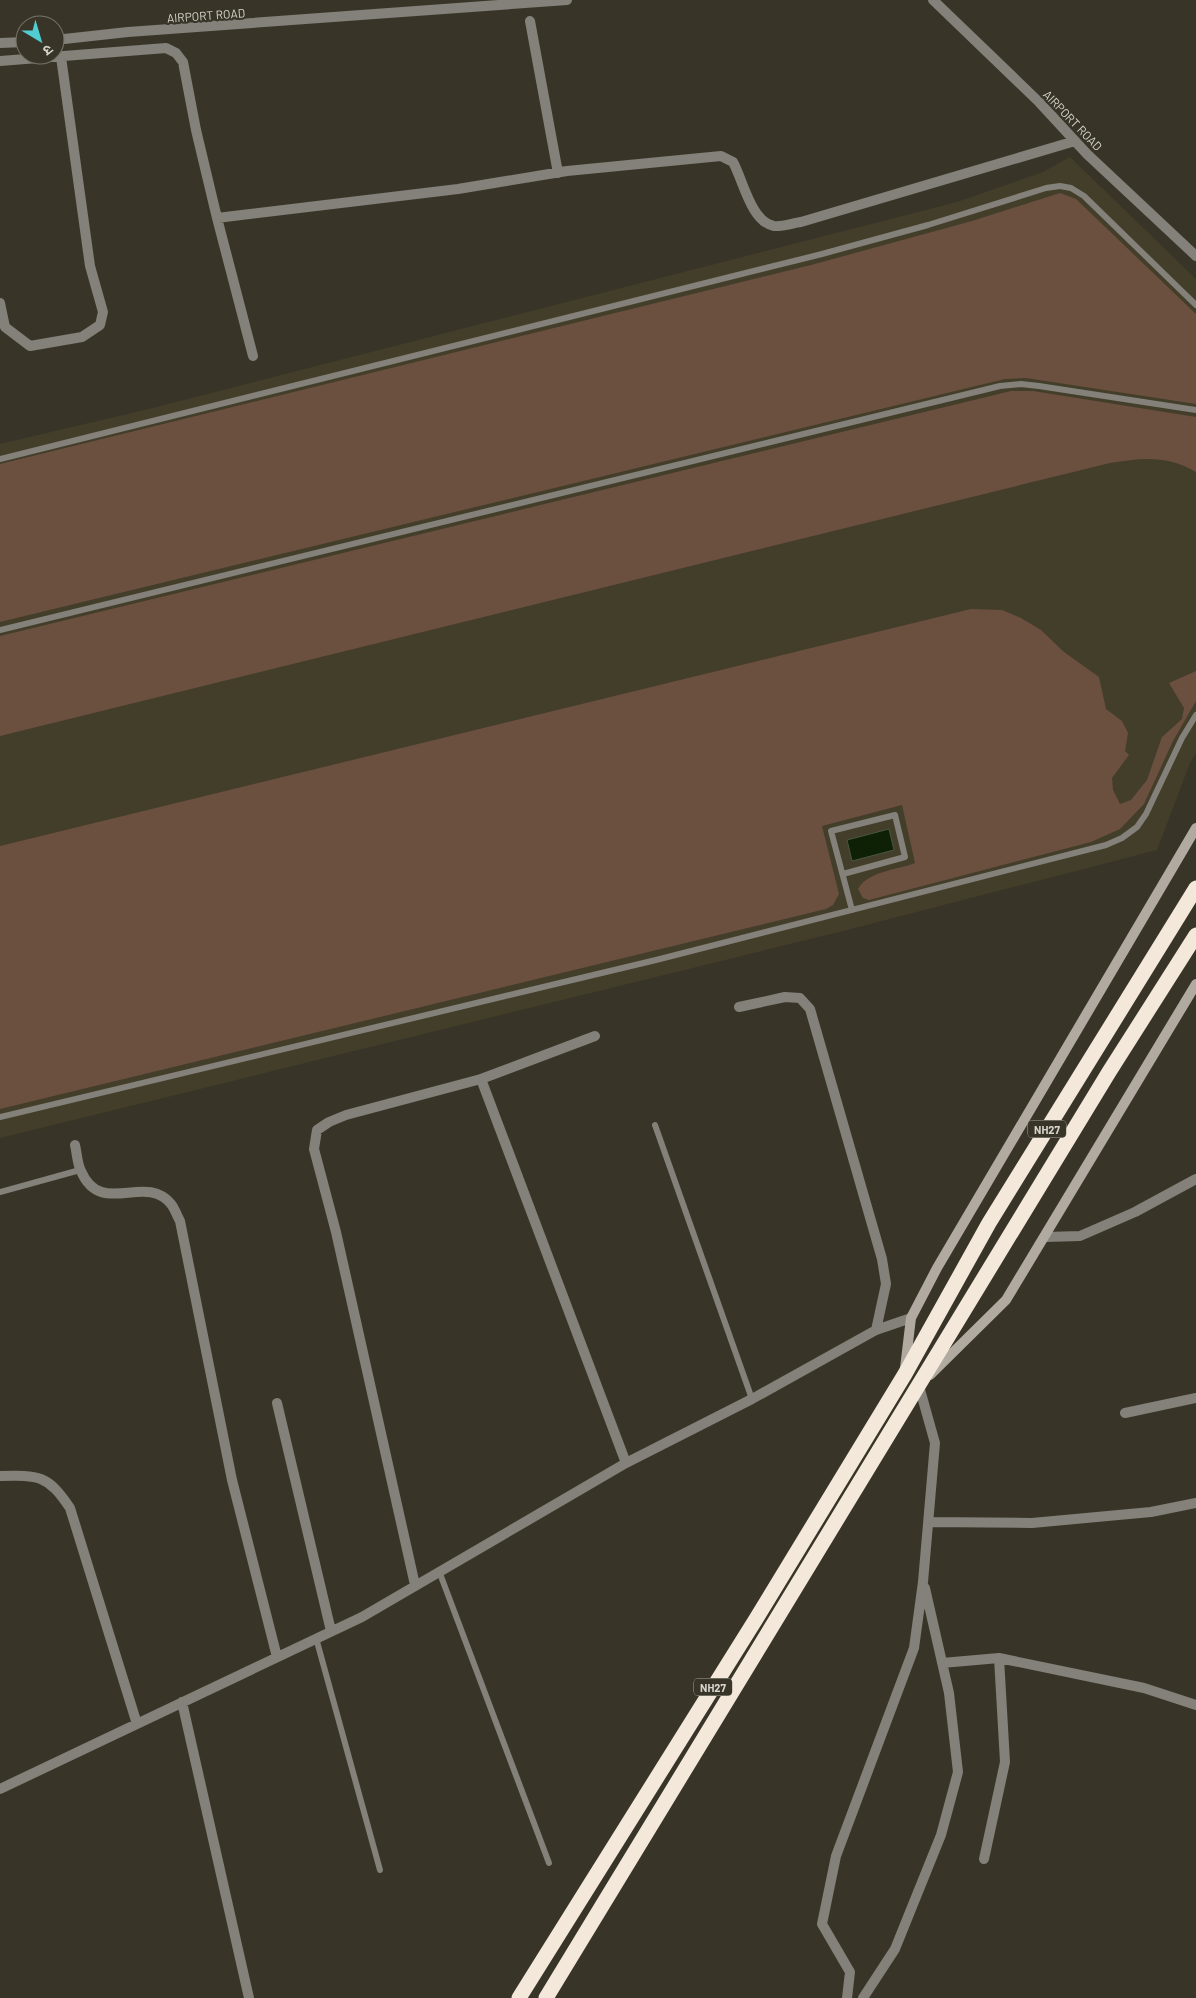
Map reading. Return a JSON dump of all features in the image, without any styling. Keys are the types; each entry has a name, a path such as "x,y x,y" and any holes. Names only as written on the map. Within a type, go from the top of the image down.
{"highway":[{"name":"NH27","path":"519,1998 756,1619 905,1374 989,1224 1196,888"},
{"name":"NH27","path":"546,1998 1109,1072 1196,935"}],"street":[{"name":"AIRPORT ROAD","path":"65,39 128,32 567,0"},
{"name":"AIRPORT ROAD","path":"933,0 1039,102 1075,141 1196,256"},
{"path":"530,22 558,173"},
{"path":"0,43 15,42"},
{"path":"65,57 166,48 176,54 183,62 196,130 253,356"},
{"path":"0,61 15,60"},
{"path":"0,303 5,327 30,346 82,336 100,325 103,312 90,266 61,65"},
{"path":"217,218 449,190 558,173 721,156 734,162 752,207 761,218 774,226 801,222 1075,141"},
{"path":"905,1374 911,1318 981,1193 1196,828"},
{"path":"847,1998 850,1972 822,1924 836,1856 914,1648 923,1582 935,1444 919,1386 1006,1300 1196,984"},
{"path":"739,1007 785,997 800,998 810,1008 882,1259 886,1284 876,1330"},
{"path":"415,1585 336,1232 314,1150 317,1130 328,1122 346,1115 480,1079 595,1036"},
{"path":"480,1079 626,1463"},
{"path":"75,1144 80,1170 88,1183 98,1192 117,1195 143,1190 158,1193 171,1204 180,1221 232,1480 277,1657"},
{"path":"1045,1237 1080,1236 1135,1212 1196,1179"},
{"path":"0,1790 362,1617 626,1463 752,1399 876,1330 911,1318"},
{"path":"1125,1412 1196,1398"},
{"path":"277,1403 331,1631"},
{"path":"0,1476 43,1478 56,1487 70,1508 137,1724"},
{"path":"929,1522 1032,1523 1151,1512 1196,1503"},
{"path":"864,1998 895,1949 941,1835 958,1772 949,1693 923,1582"},
{"path":"942,1663 999,1658 1144,1688 1196,1704"},
{"path":"984,1859 1005,1762 999,1658"},
{"path":"182,1702 249,1998"}],"lane":[{"path":"0,459 822,254 928,225 1023,195 1060,186 1071,188 1084,196 1196,306"},
{"path":"0,630 1000,386 1021,384 1039,386 1196,410"},
{"path":"0,1117 1084,852 1122,838 1137,827 1146,814 1182,738 1196,715"},
{"path":"843,874 905,858 895,815 831,831 852,910"},
{"path":"655,1125 752,1399"},
{"path":"0,1192 80,1170"},
{"path":"438,1571 548,1863"},
{"path":"316,1638 380,1870"}],"shaded area":[{"path":"1070,157 1196,279 1196,753 1190,763 1157,850 847,930 0,1138 0,444 153,408 957,202 1043,172"},
{"path":"1060,193 1076,199 1196,314 1196,404 1026,378 1005,379 0,622 0,464 811,265 972,221"},
{"path":"1011,391 1033,391 1196,417 1196,472 1164,460 1144,459 1110,463 0,736 0,636"},
{"path":"971,609 1002,610 1021,618 1041,630 1064,652 1099,677 1106,709 1122,721 1128,733 1125,751 1129,755 1112,778 1113,790 1120,804 1131,800 1147,780 1162,737 1182,719 1184,708 1169,683 1196,671 1196,701 1173,741 1144,804 1120,829 1091,842 869,900 863,898 858,889 869,878 915,863 902,805 822,826 839,894 833,905 826,909 0,1109 0,846"},
{"path":"889,829 894,850 852,861 847,840"}]}
